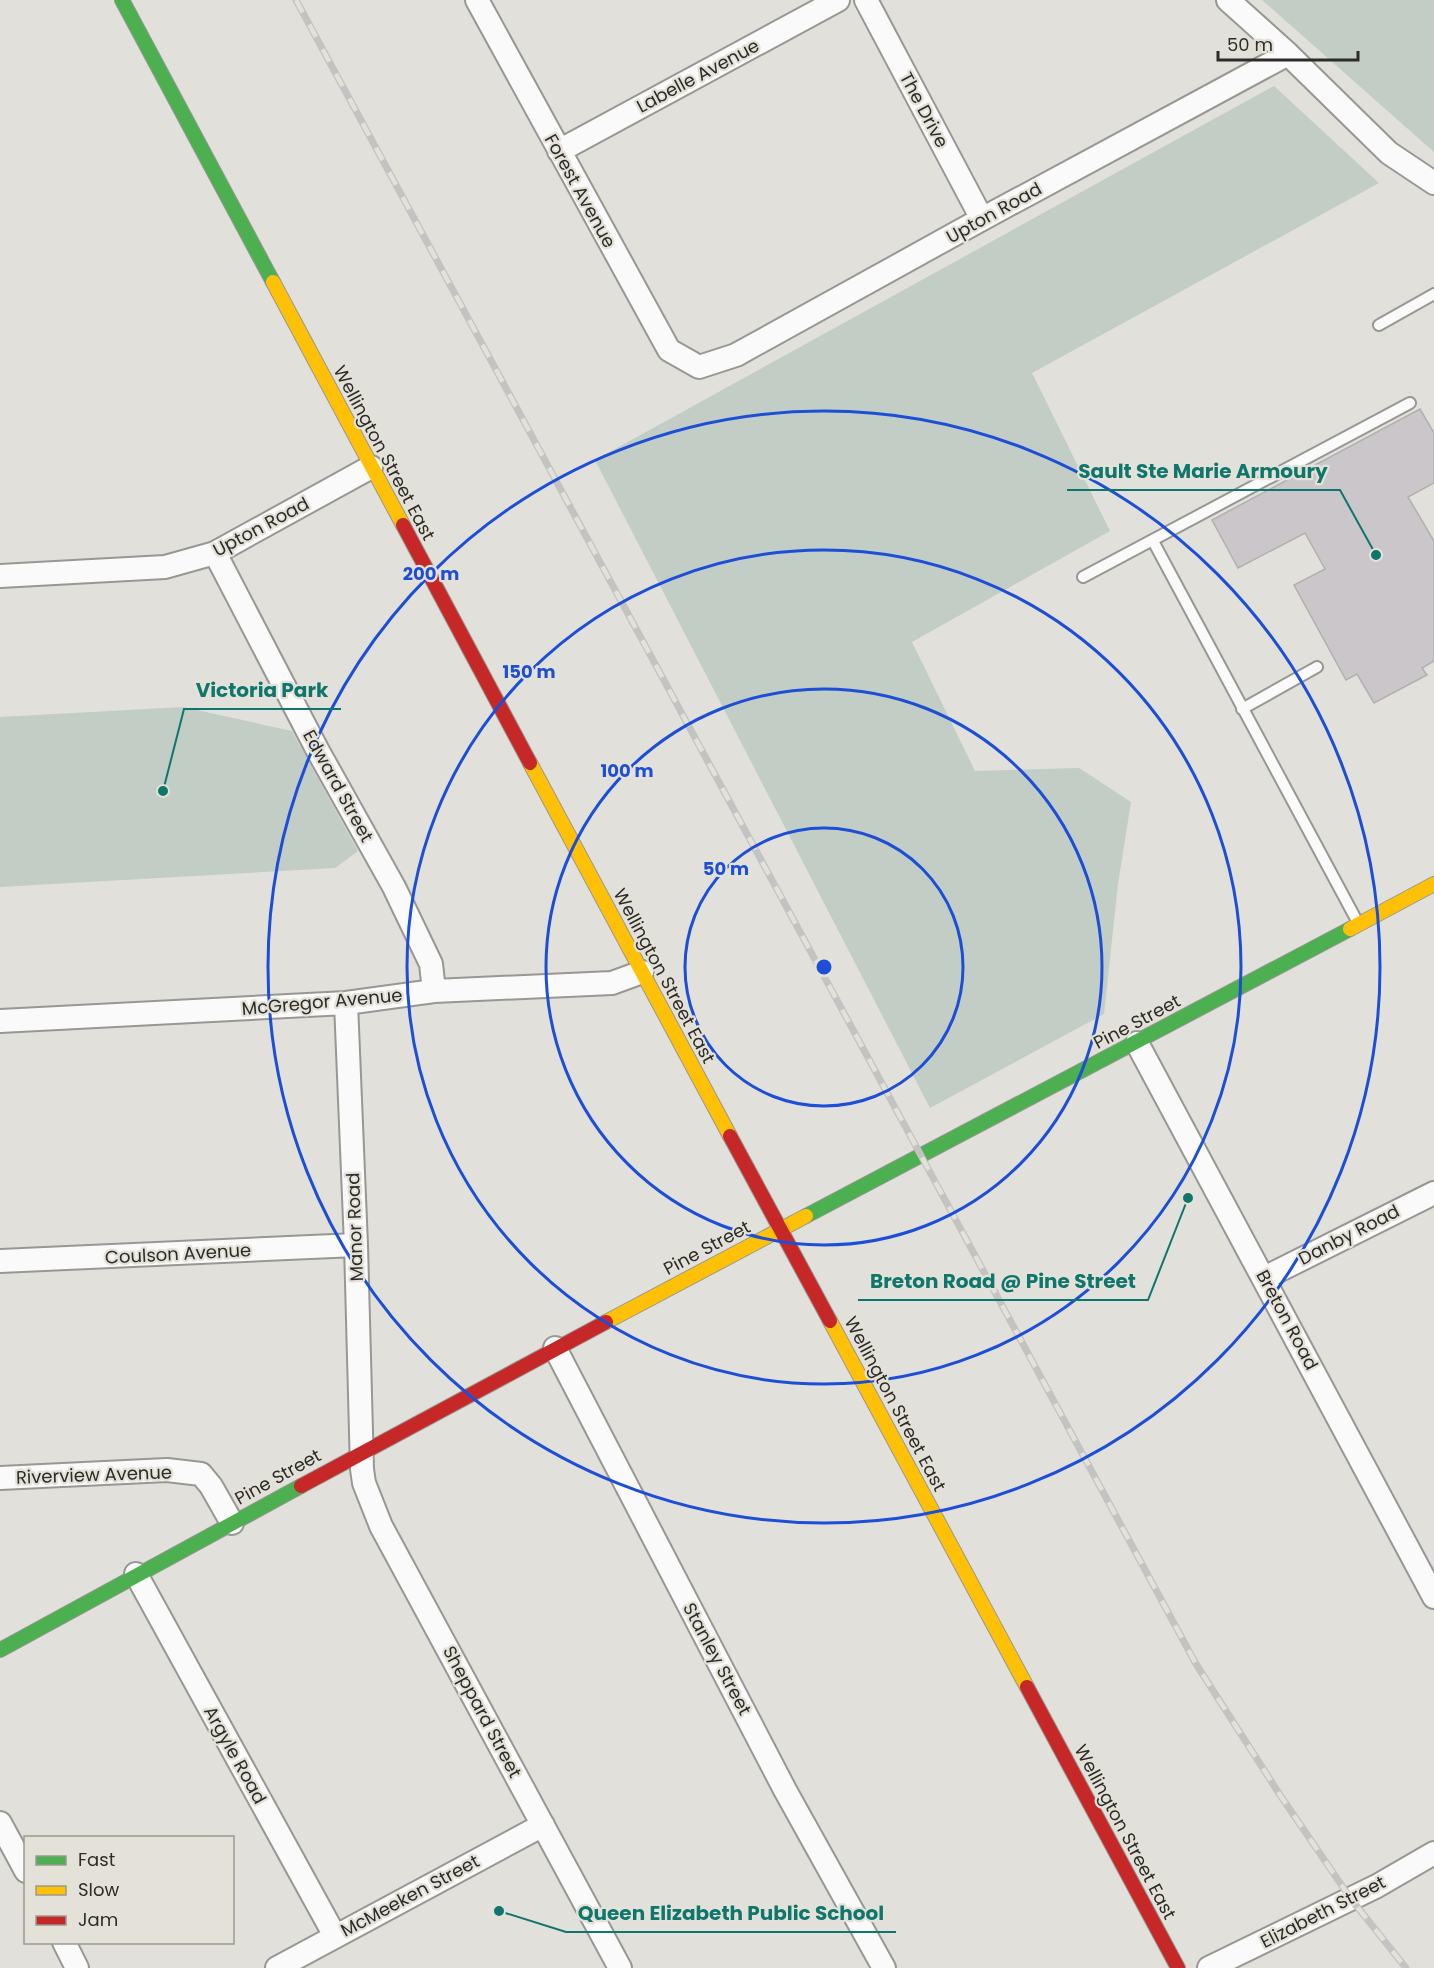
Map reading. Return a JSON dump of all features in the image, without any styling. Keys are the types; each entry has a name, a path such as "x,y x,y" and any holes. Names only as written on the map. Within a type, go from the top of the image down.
{"main road":[{"name":"Wellington Street East","path":"122,0 1178,1968"},
{"name":"Pine Street","path":"0,1650 362,1451 1434,884"}],"street":[{"name":"Forest Avenue","path":"477,0 669,350 699,367"},
{"name":"Labelle Avenue","path":"559,151 838,0"},
{"name":"The Drive","path":"866,0 982,219"},
{"path":"1228,0 1288,54 1389,153 1434,183"},
{"name":"Upton Road","path":"699,367 736,355 1288,54"},
{"name":"Upton Road","path":"0,576 165,567 215,553 372,467"},
{"name":"Edward Street","path":"215,553 318,751 394,887 431,964 434,991"},
{"name":"McGregor Avenue","path":"0,1021 346,1003 434,991 612,983 642,972"},
{"name":"Manor Road","path":"346,1003 362,1451"},
{"name":"Breton Road","path":"1137,1043 1434,1597"},
{"name":"Danby Road","path":"1264,1278 1434,1192"},
{"name":"Coulson Avenue","path":"0,1262 356,1245"},
{"name":"Stanley Street","path":"555,1348 785,1790 884,1968"},
{"name":"Sheppard Street","path":"362,1451 364,1483 381,1526 620,1968"},
{"name":"Riverview Avenue","path":"0,1478 167,1470 201,1474 211,1486 232,1523"},
{"name":"Argyle Road","path":"136,1574 335,1936"},
{"path":"0,1822 24,1866"},
{"name":"McMeeken Street","path":"277,1968 543,1825"},
{"name":"Elizabeth Street","path":"1209,1968 1377,1886 1434,1853"},
{"path":"65,1944 77,1968"}],"lane":[{"path":"1379,325 1434,294"},
{"path":"1083,577 1410,403"},
{"path":"1153,541 1359,924"},
{"path":"1242,709 1317,667"}],"shaded area":[{"path":"1262,0 1434,0 1434,152"},
{"path":"1274,86 1379,183 1032,373 1110,531 912,642 975,771 1079,768 1131,802 1118,884 1104,1014 930,1108 595,460"},
{"path":"183,707 292,731 358,851 335,868 0,887 0,717"}],"building":[{"path":"1420,409 1434,433 1434,483 1408,497 1434,541 1434,661 1422,668 1427,675 1374,703 1357,674 1346,680 1294,585 1325,569 1305,533 1238,568 1212,520"}],"railway":[{"path":"296,0 1196,1664 1280,1795 1351,1899 1406,1968"}],"traffic: fast":[{"path":"122,0 273,282"},
{"path":"806,1216 1350,929"},
{"path":"0,1650 301,1486"}],"traffic: slow":[{"path":"273,282 403,525"},
{"path":"530,763 730,1136"},
{"path":"1350,929 1434,884"},
{"path":"606,1322 806,1216"},
{"path":"830,1321 1027,1687"}],"traffic: jam":[{"path":"403,525 530,763"},
{"path":"730,1136 830,1321"},
{"path":"301,1486 606,1322"},
{"path":"1027,1687 1178,1968"}],"place":[{"name":"Sault Ste Marie Armoury","path":"1376,555"},
{"name":"Victoria Park","path":"163,791"},
{"name":"Breton Road @ Pine Street","path":"1188,1198"},
{"name":"Queen Elizabeth Public School","path":"499,1911"}]}
